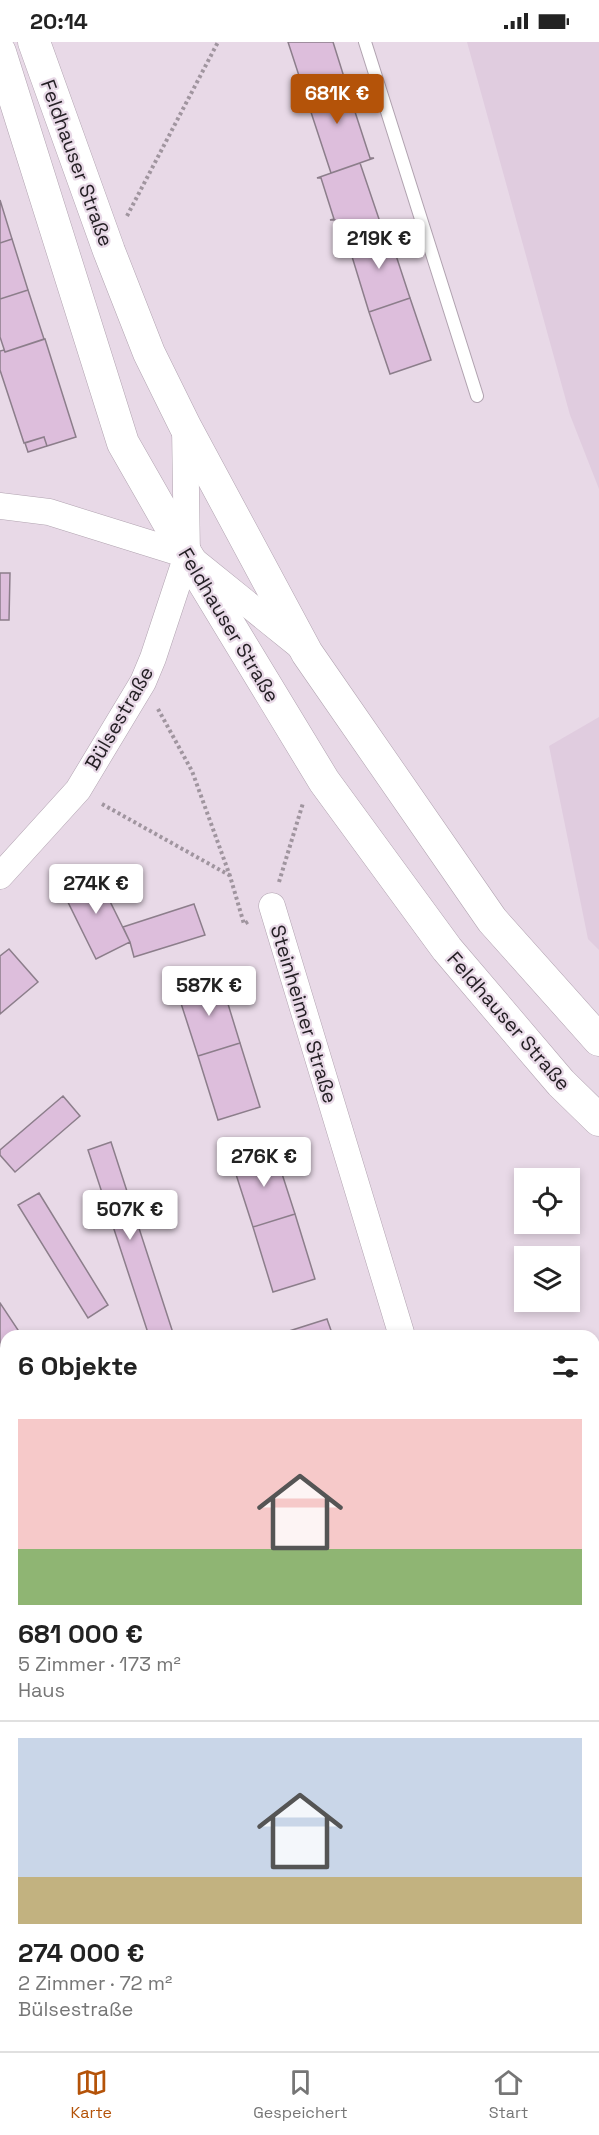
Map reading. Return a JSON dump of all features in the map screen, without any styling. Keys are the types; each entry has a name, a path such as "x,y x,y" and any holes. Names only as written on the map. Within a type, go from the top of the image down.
{"street":[{"name":"Feldhauser Straße","path":"34,42 109,251 149,352 185,426 307,653 492,920 599,1040"},
{"name":"Feldhauser Straße","path":"0,52 123,443 187,555 324,782 447,950 561,1083 599,1120"},
{"name":"Bülsestraße","path":"0,876 78,790 143,682 153,658 187,555 185,426"},
{"path":"0,506 49,512 187,555 307,653"},
{"name":"Steinheimer Straße","path":"272,906 400,1330"}],"lane":[{"path":"364,42 477,396"}],"path":[{"path":"109,251 218,42"},
{"name":"Steinheimer Straße","path":"143,682 192,771 230,876 244,924 272,906"},
{"path":"272,906 314,765"},
{"path":"78,790 230,876"}],"shaded area":[{"path":"467,42 599,42 599,489 570,415"},
{"path":"599,717 599,950 588,939 549,746"}],"building":[{"path":"288,42 333,42 344,77 304,91"},
{"path":"344,78 370,158 374,158 331,173 304,91"},
{"path":"360,163 381,225 390,224 362,231 367,244 341,253 344,250 339,232 335,234 338,232 335,220 330,220 334,219 321,178 317,178"},
{"path":"0,200 12,239 0,243"},
{"path":"386,225 410,298 369,312 350,250 368,245 363,231"},
{"path":"12,239 28,290 0,299 0,243"},
{"path":"28,290 44,339 5,352 0,337 0,299"},
{"path":"410,298 431,360 390,374 369,312"},
{"path":"45,339 76,437 47,446 44,437 24,443 0,370 0,351 5,352"},
{"path":"44,437 47,446 28,452 25,443"},
{"path":"0,573 10,573 9,620 0,620"},
{"path":"95,871 130,942 96,959 61,888"},
{"path":"194,904 205,935 134,957 123,927"},
{"path":"9,949 38,982 0,1014 0,956"},
{"path":"220,978 240,1043 198,1056 177,991"},
{"path":"240,1043 260,1107 218,1120 198,1056"},
{"path":"63,1096 80,1116 15,1172 0,1155 0,1150"},
{"path":"111,1142 172,1330 147,1330 88,1150"},
{"path":"274,1149 295,1214 253,1227 232,1162"},
{"path":"39,1193 108,1305 88,1318 18,1205"},
{"path":"295,1214 315,1279 273,1292 253,1227"},
{"path":"0,1303 18,1330 0,1330"},
{"path":"327,1319 331,1330 292,1330"}]}
